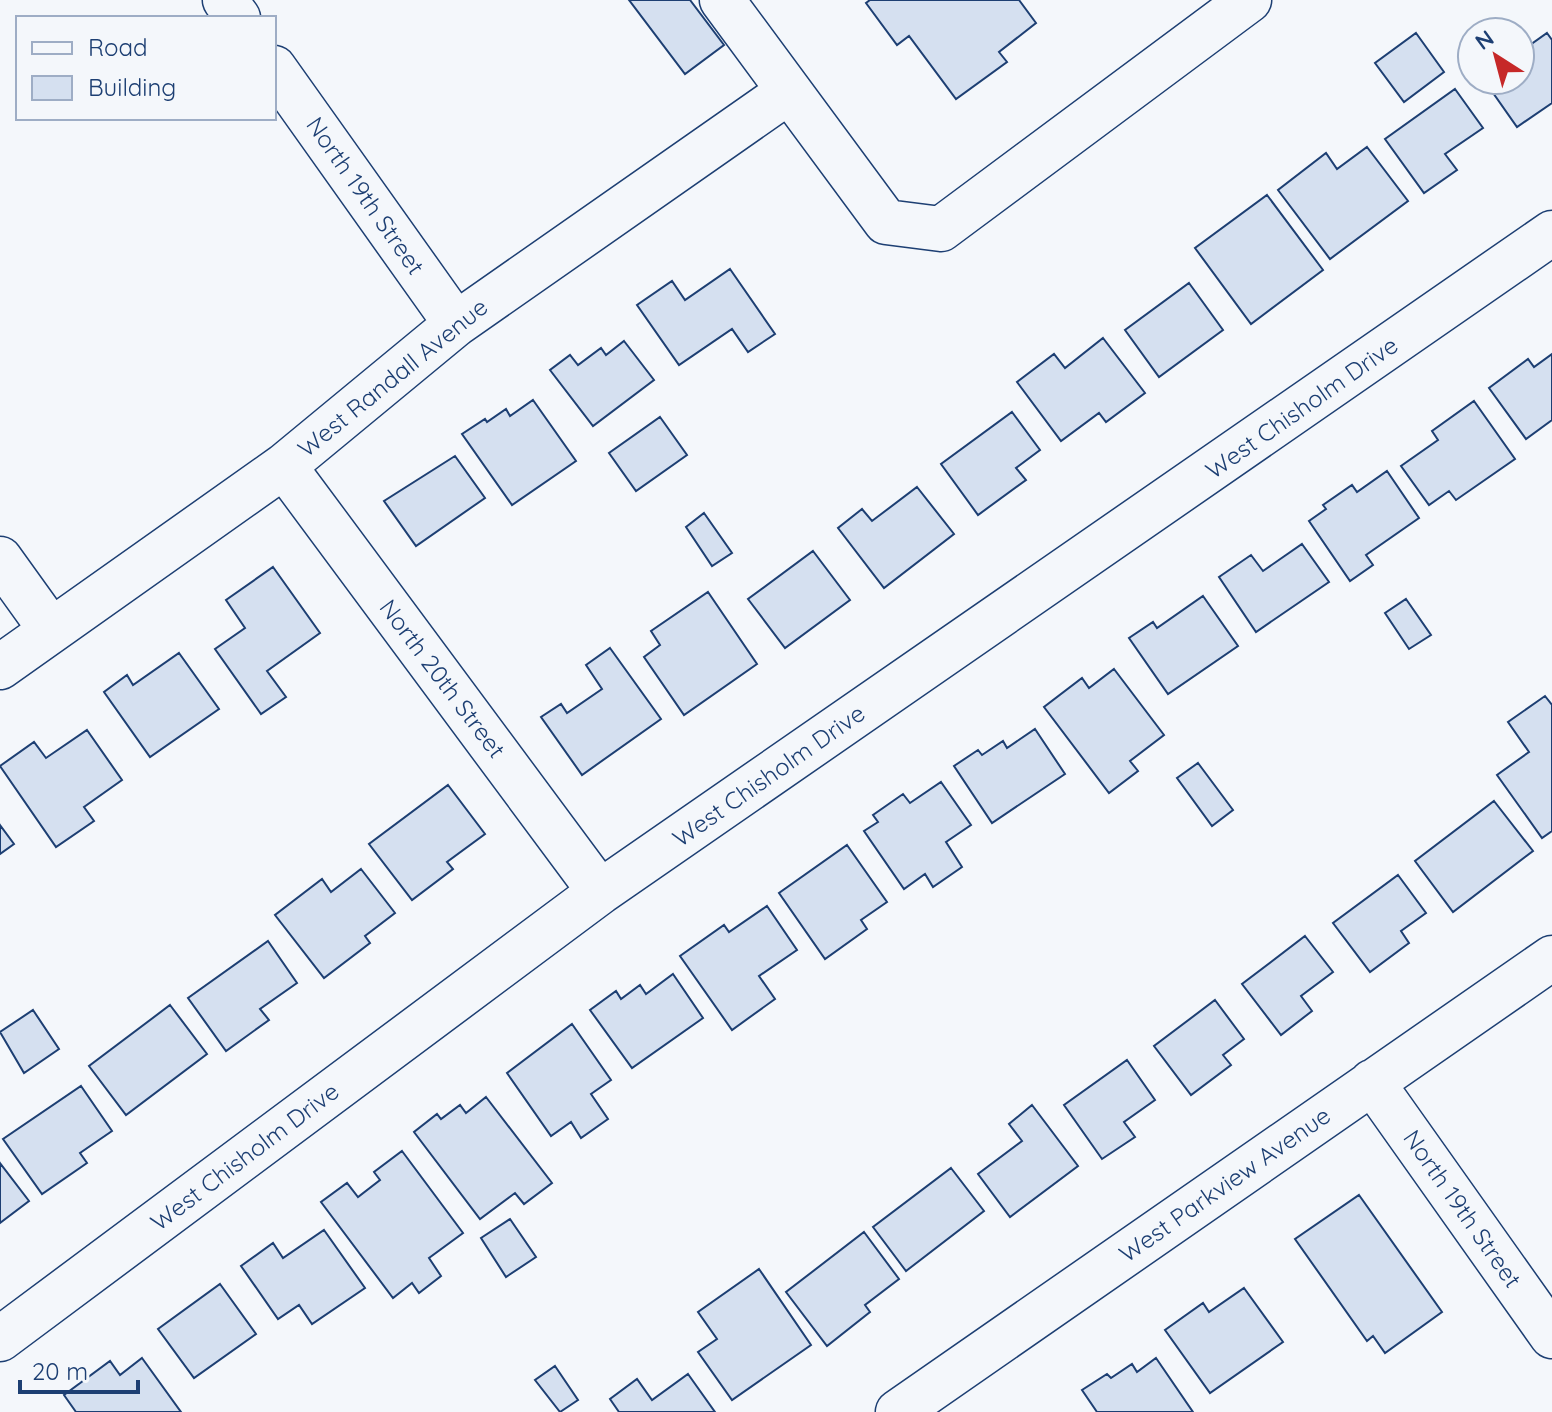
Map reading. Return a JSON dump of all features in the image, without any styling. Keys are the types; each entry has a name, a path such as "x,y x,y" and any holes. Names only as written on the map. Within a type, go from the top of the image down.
{"street":[{"path":"722,0 886,222 941,229 1249,0"},
{"name":"North 19th Street","path":"276,71 456,324"},
{"name":"West Randall Avenue","path":"0,667 284,466 456,324 788,92"},
{"name":"West Chisholm Drive","path":"0,1339 600,892 1552,233"},
{"name":"North 20th Street","path":"284,466 600,892"},
{"path":"0,559 51,630"},
{"name":"West Parkview Avenue","path":"898,1412 1552,958"},
{"name":"North 19th Street","path":"1372,1082 1552,1336"}],"building":[{"path":"629,0 690,0 724,45 685,74"},
{"path":"870,0 1019,0 1036,23 999,52 1007,62 956,99 909,36 897,45 866,3"},
{"path":"1416,33 1444,72 1404,102 1375,63"},
{"path":"1547,33 1552,40 1552,103 1517,127 1495,96 1536,96 1536,41"},
{"path":"1455,89 1456,96 1460,96 1483,128 1445,154 1457,170 1424,193 1385,139"},
{"path":"1367,147 1408,201 1330,259 1278,190 1326,153 1337,169"},
{"path":"1267,195 1323,270 1251,324 1195,248"},
{"path":"730,269 775,334 748,352 732,329 679,365 637,305 672,281 685,300"},
{"path":"1189,283 1223,330 1159,377 1125,330"},
{"path":"1103,338 1145,393 1106,422 1099,413 1061,441 1017,382 1054,354 1065,368"},
{"path":"624,341 654,380 593,426 550,370 570,355 578,365 601,348 606,355"},
{"path":"1552,354 1552,420 1526,439 1489,388 1528,359 1534,367"},
{"path":"533,400 576,461 512,505 462,434 506,409 510,416"},
{"path":"1474,401 1515,459 1456,500 1449,491 1429,505 1401,466 1438,440 1432,431"},
{"path":"1012,412 1040,450 1016,468 1026,480 978,515 941,464"},
{"path":"660,417 687,455 636,491 609,453"},
{"path":"455,456 485,498 416,546 384,501"},
{"path":"1387,471 1419,518 1366,555 1373,565 1350,581 1309,521 1326,509 1323,505 1352,485 1357,492"},
{"path":"917,487 954,534 884,588 838,528 862,509 872,521"},
{"path":"704,513 732,553 712,566 686,527"},
{"path":"1302,544 1329,582 1256,632 1219,577 1251,555 1263,571"},
{"path":"813,551 850,600 785,648 748,599"},
{"path":"273,567 320,633 267,671 286,697 261,714 215,649 245,628 226,600"},
{"path":"708,592 757,664 684,715 644,657 660,645 651,631"},
{"path":"1203,596 1238,646 1168,694 1129,638 1153,622 1157,628"},
{"path":"1406,599 1431,635 1409,649 1385,613"},
{"path":"610,648 661,719 582,775 541,717 561,704 567,713 602,689 586,665"},
{"path":"179,653 219,709 150,757 104,692 127,675 133,685"},
{"path":"1114,669 1164,735 1130,761 1138,771 1109,793 1044,707 1082,678 1089,688"},
{"path":"1545,696 1552,705 1552,831 1542,838 1497,775 1529,752 1508,722"},
{"path":"1035,729 1065,774 992,823 954,766 978,750 982,755 1003,741 1007,748"},
{"path":"87,730 122,780 84,807 94,821 56,847 0,766 34,742 46,758"},
{"path":"1198,763 1233,810 1212,826 1177,778"},
{"path":"941,782 971,825 946,842 962,867 933,887 925,874 904,889 864,831 878,822 873,815 903,794 910,803"},
{"path":"448,785 485,834 447,862 453,869 412,900 369,844"},
{"path":"1494,801 1533,851 1453,912 1415,861"},
{"path":"0,825 14,844 0,854"},
{"path":"847,845 887,902 861,920 867,929 825,959 779,893"},
{"path":"361,869 395,913 365,936 370,943 324,978 275,915 322,879 331,892"},
{"path":"1398,875 1426,913 1401,931 1409,943 1370,972 1333,923"},
{"path":"767,906 797,950 759,976 775,999 732,1030 680,956 724,925 729,932"},
{"path":"1305,936 1333,972 1301,996 1312,1011 1281,1035 1242,984"},
{"path":"268,941 297,983 260,1009 269,1020 226,1051 188,998"},
{"path":"673,974 703,1018 632,1068 590,1010 616,991 621,999 640,985 646,994"},
{"path":"1215,1000 1244,1039 1223,1055 1231,1065 1191,1095 1154,1046"},
{"path":"170,1005 207,1054 126,1115 89,1066"},
{"path":"33,1010 59,1049 24,1073 0,1032"},
{"path":"572,1024 611,1080 591,1094 608,1119 581,1138 571,1122 551,1136 507,1073"},
{"path":"1127,1060 1155,1100 1124,1122 1135,1137 1102,1159 1064,1105"},
{"path":"81,1086 112,1131 80,1153 87,1163 42,1194 3,1139"},
{"path":"486,1097 552,1183 524,1204 515,1193 480,1219 414,1132 437,1114 441,1119 460,1105 466,1113"},
{"path":"1032,1105 1078,1166 1010,1217 978,1174 1022,1141 1009,1124"},
{"path":"402,1151 463,1233 429,1258 441,1276 419,1293 412,1283 393,1298 321,1202 347,1183 358,1197 380,1180 374,1172"},
{"path":"0,1163 29,1201 0,1223"},
{"path":"951,1168 984,1211 906,1271 873,1227"},
{"path":"1359,1195 1442,1312 1385,1353 1373,1336 1367,1341 1295,1239"},
{"path":"510,1219 536,1257 506,1277 481,1238"},
{"path":"324,1230 365,1288 312,1324 299,1305 278,1319 241,1266 273,1243 283,1258"},
{"path":"864,1232 899,1279 865,1305 870,1312 827,1346 786,1292"},
{"path":"759,1269 811,1345 732,1400 698,1352 717,1339 698,1312"},
{"path":"220,1284 256,1334 194,1378 158,1329"},
{"path":"1244,1288 1283,1342 1210,1393 1165,1330 1203,1303 1209,1312"},
{"path":"142,1358 181,1412 76,1412 64,1395 110,1361 120,1375"},
{"path":"1156,1358 1193,1412 1097,1412 1082,1390 1107,1374 1111,1378 1132,1364 1137,1372"},
{"path":"555,1366 578,1400 560,1412 535,1380"},
{"path":"688,1374 715,1412 619,1412 610,1399 637,1379 652,1400"}]}
